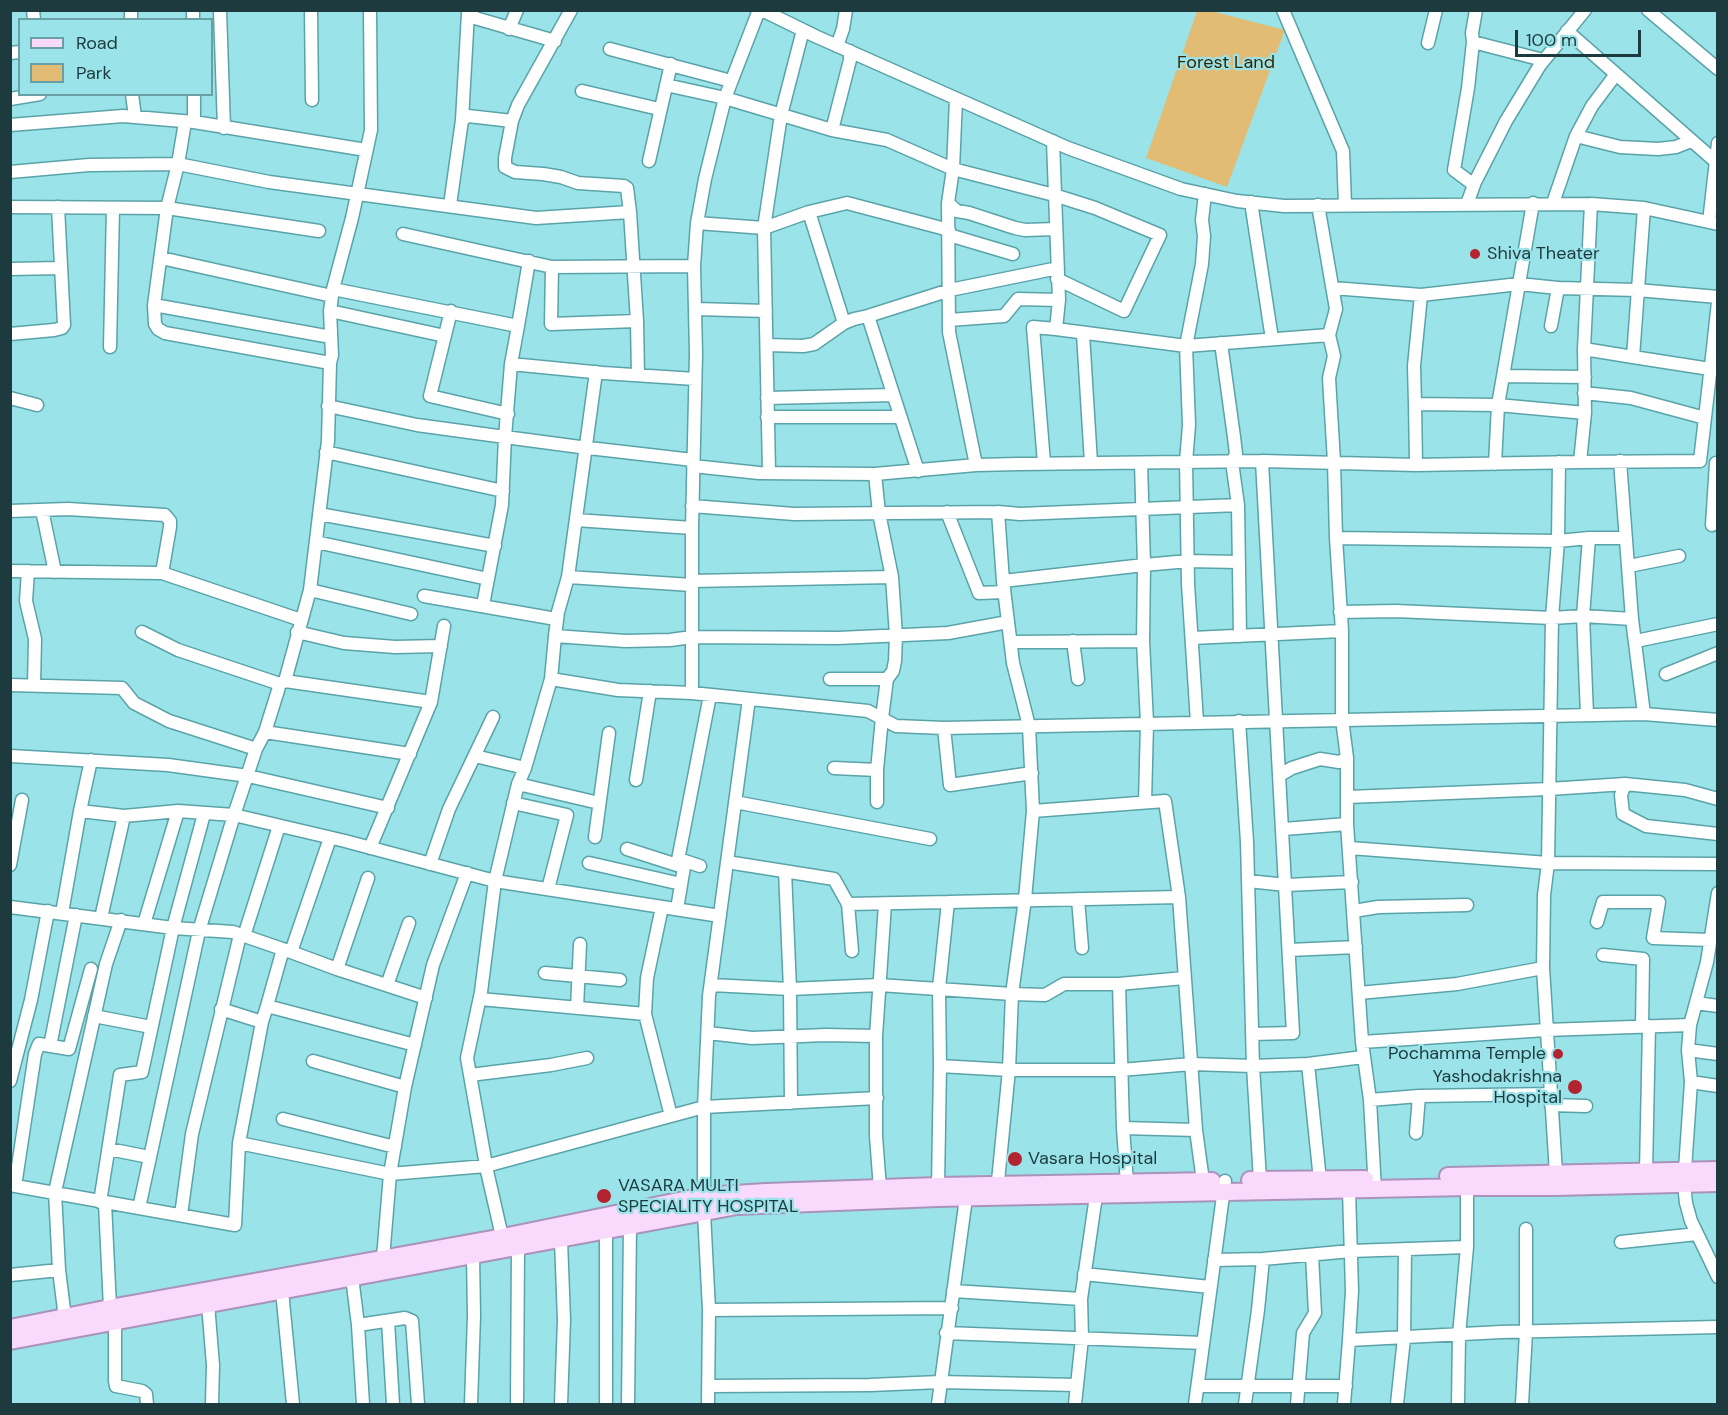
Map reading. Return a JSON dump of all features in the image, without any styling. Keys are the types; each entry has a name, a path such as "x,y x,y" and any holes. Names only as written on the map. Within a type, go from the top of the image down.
{"main road":[{"path":"10,1328 65,1318 208,1304 282,1291 473,1255 508,1245 766,1192 938,1186 1096,1196 1224,1186 1260,1180 1320,1180 1467,1187 1684,1177 1718,1170"},
{"path":"10,1341 112,1315 383,1258 561,1240 630,1226 704,1204 738,1206 966,1198 998,1191 1203,1181 1224,1186 1349,1191 1375,1184 1556,1173 1646,1172 1718,1183"}],"street":[{"path":"220,10 224,128"},
{"path":"311,10 312,100"},
{"path":"139,1208 199,931 234,815 256,749 266,732 310,590 326,452 332,355 330,311 371,130 370,10"},
{"path":"509,28 517,10"},
{"path":"571,10 525,91 512,122 505,166 508,170 561,177 578,183 624,186 628,191 637,321 638,375"},
{"path":"692,693 692,506 696,309 694,266 697,223 705,179 725,98 760,10 776,13 803,30 837,46 1053,141 1181,189 1251,202 1284,206 1591,204 1644,208 1713,223 1715,161 1718,143"},
{"path":"837,46 846,10"},
{"path":"1283,10 1343,151 1345,205"},
{"path":"1428,43 1436,10"},
{"path":"1474,185 1454,170 1468,88 1476,10"},
{"path":"1467,204 1506,121 1543,60 1586,10"},
{"path":"1648,10 1718,69"},
{"path":"468,11 475,18 555,41"},
{"path":"450,206 462,120 468,11"},
{"path":"769,472 764,228 781,115 803,30"},
{"path":"1567,31 1715,161"},
{"path":"1473,42 1543,60"},
{"path":"609,49 731,81"},
{"path":"832,130 850,60 850,51"},
{"path":"649,161 671,64"},
{"path":"1553,203 1576,136 1592,106 1616,74"},
{"path":"666,85 725,98 832,130 888,140 953,169 1054,195 1095,208 1160,234 1124,311 1058,273 950,290 843,323 814,344 768,345"},
{"path":"582,91 659,109"},
{"path":"10,99 28,96"},
{"path":"132,96 135,117"},
{"path":"194,96 190,122 167,208 154,305 154,324 165,333 330,363"},
{"path":"956,99 953,169 948,203 949,332 976,465"},
{"path":"10,125 123,116 190,122 366,150"},
{"path":"462,120 477,117 512,122"},
{"path":"1576,136 1620,147 1658,149 1682,146 1691,141"},
{"path":"1053,141 1059,300 1056,329"},
{"path":"10,172 89,165 178,164 269,182 536,218 630,212"},
{"path":"1197,722 1188,561 1186,462 1189,425 1186,346 1202,264 1204,236 1202,220 1205,194"},
{"path":"1251,202 1272,339"},
{"path":"697,223 764,228 809,212 847,203 949,232 1013,254"},
{"path":"948,203 957,211 1015,228 1056,229"},
{"path":"1495,464 1498,405 1533,203"},
{"path":"1580,462 1585,413 1584,349 1591,204"},
{"path":"1318,206 1336,309 1329,335 1334,356 1329,378 1342,632 1342,719 1347,759 1347,825 1363,1057 1370,1100 1375,1184"},
{"path":"10,207 167,208 319,231"},
{"path":"10,334 62,328 64,318 58,207"},
{"path":"110,347 113,208"},
{"path":"1633,357 1644,208"},
{"path":"809,212 843,323"},
{"path":"404,234 552,267 694,266"},
{"path":"161,258 333,292 451,311 518,326"},
{"path":"483,605 503,490 511,364 529,261"},
{"path":"552,267 551,324 637,321"},
{"path":"10,269 60,268"},
{"path":"1333,288 1421,295 1519,285 1637,290 1718,297"},
{"path":"1551,326 1558,288"},
{"path":"1416,465 1414,366 1421,295"},
{"path":"949,320 1004,316 1018,299 1059,300"},
{"path":"1700,461 1710,369 1715,348 1718,302"},
{"path":"154,305 331,337"},
{"path":"696,309 766,311"},
{"path":"330,311 445,336"},
{"path":"451,311 430,396 508,414"},
{"path":"868,316 918,471"},
{"path":"1044,464 1033,327 1186,346 1329,335"},
{"path":"1083,334 1090,463"},
{"path":"1221,344 1236,454 1232,462 1238,505 1240,636"},
{"path":"1584,349 1710,369"},
{"path":"511,364 695,379"},
{"path":"517,1404 508,1245 486,1166 467,1058 480,999 495,881 518,784 525,768 551,679 556,619 568,577 596,372"},
{"path":"1504,376 1585,377"},
{"path":"1584,393 1630,398 1705,418"},
{"path":"767,398 893,395"},
{"path":"10,398 37,405"},
{"path":"1415,404 1498,405 1585,413"},
{"path":"328,406 417,425 769,472 875,474 976,465 1141,462 1262,461 1416,465 1700,461 1717,464 1712,525"},
{"path":"767,417 900,417"},
{"path":"326,452 503,490"},
{"path":"1252,1034 1293,1033 1284,829 1262,461"},
{"path":"1620,461 1632,619 1644,714"},
{"path":"1141,462 1146,723 1145,802"},
{"path":"1556,1173 1543,968 1544,895 1548,863 1552,618 1558,541 1559,462"},
{"path":"875,474 879,513 892,577 896,636 895,661 893,671 887,680 882,718 877,770 877,802"},
{"path":"692,506 795,514 998,512 1020,514 1238,505"},
{"path":"10,512 68,509 165,515 170,521 170,527 162,573"},
{"path":"42,510 55,572"},
{"path":"947,512 979,593 1144,565 1188,561 1238,562"},
{"path":"998,512 1013,663 1029,726 1033,811 1025,899 1012,994 1009,1070 998,1191"},
{"path":"319,514 495,546"},
{"path":"576,520 692,528"},
{"path":"1336,538 1558,541 1626,538"},
{"path":"1587,715 1583,616 1589,538"},
{"path":"316,542 488,579"},
{"path":"1629,566 1679,556"},
{"path":"10,571 162,573 344,643 395,647 441,646"},
{"path":"28,571 26,602 35,639 34,685"},
{"path":"568,577 692,583 892,577"},
{"path":"310,590 411,614"},
{"path":"424,596 556,619"},
{"path":"1340,612 1396,611 1632,619"},
{"path":"555,636 625,641 692,637 780,639 896,636 948,633 1008,622"},
{"path":"1636,641 1718,624"},
{"path":"370,848 431,702 444,626"},
{"path":"142,632 178,650 282,682 431,702"},
{"path":"1192,638 1342,632"},
{"path":"1073,641 1078,679"},
{"path":"1011,642 1143,641"},
{"path":"1666,674 1718,653"},
{"path":"551,679 618,690 692,693 868,711 896,726 944,728 1644,714 1718,720"},
{"path":"830,679 887,680"},
{"path":"10,685 122,688 134,703 169,721 256,749"},
{"path":"636,780 650,692"},
{"path":"677,909 681,884 681,863 710,695"},
{"path":"708,1404 710,1310 704,1204 704,1107 708,1033 711,985 749,699"},
{"path":"430,864 449,809 493,717"},
{"path":"1239,722 1260,1180"},
{"path":"944,728 950,785 1032,773"},
{"path":"266,732 410,754"},
{"path":"595,837 609,733"},
{"path":"10,756 168,765 248,776 388,808"},
{"path":"475,756 525,768"},
{"path":"1280,775 1292,768 1320,759 1339,762 1347,759"},
{"path":"62,913 91,760"},
{"path":"834,768 877,770"},
{"path":"518,784 599,803"},
{"path":"1625,784 1621,795 1623,814 1646,825 1718,834"},
{"path":"1348,797 1625,784 1684,790 1718,799"},
{"path":"10,865 22,800"},
{"path":"1033,811 1165,801 1179,897 1196,1130 1203,1181"},
{"path":"735,802 930,839"},
{"path":"513,803 567,815 548,889"},
{"path":"80,811 124,816 178,811 234,815 495,881 720,916"},
{"path":"144,924 178,811"},
{"path":"147,1404 146,1394 142,1391 116,1386 103,1203 120,1075 141,1072 173,928 204,814"},
{"path":"101,918 124,816"},
{"path":"1284,829 1347,825"},
{"path":"181,1215 192,1134 221,1009 242,935 279,826"},
{"path":"91,969 69,1049 39,1044 35,1054 13,1185 235,1225 239,1143 262,1022 330,838"},
{"path":"1350,848 1548,863 1718,864"},
{"path":"627,849 700,866"},
{"path":"727,862 834,879 848,904 852,951"},
{"path":"588,863 681,884"},
{"path":"785,871 790,989 791,1103"},
{"path":"383,1258 390,1174 405,1087 433,965 467,873"},
{"path":"337,969 368,878"},
{"path":"1248,881 1286,885 1352,882"},
{"path":"848,904 1179,897"},
{"path":"1078,898 1082,948"},
{"path":"1717,901 1707,962 1690,1025 1688,1050 1691,1082 1684,1177 1686,1203 1697,1234 1718,1277"},
{"path":"938,1186 939,988 948,902"},
{"path":"1598,922 1603,902 1659,902 1653,938 1710,940"},
{"path":"880,1189 876,1136 876,1036 885,904"},
{"path":"1354,911 1378,907 1467,905"},
{"path":"10,907 199,931 233,932 426,998"},
{"path":"662,907 647,978 645,1014 671,1116"},
{"path":"10,1082 31,1000 48,911"},
{"path":"50,1046 76,915"},
{"path":"65,1318 59,1270 55,1192 106,964 120,920"},
{"path":"387,985 409,923"},
{"path":"577,1008 580,944"},
{"path":"1290,950 1356,947"},
{"path":"1603,955 1643,959 1646,1172"},
{"path":"1359,993 1457,984 1543,968"},
{"path":"545,973 620,980"},
{"path":"711,985 790,989 879,985 1045,995 1065,984 1119,984 1184,978"},
{"path":"1119,984 1127,1183"},
{"path":"480,999 645,1014"},
{"path":"1696,1003 1718,1006"},
{"path":"267,1006 415,1046"},
{"path":"221,1009 262,1022"},
{"path":"94,1016 151,1027"},
{"path":"1362,1042 1546,1030 1690,1025"},
{"path":"708,1033 752,1038 876,1036"},
{"path":"1688,1050 1718,1054"},
{"path":"940,1066 1009,1070 1121,1070 1191,1064 1253,1066 1308,1064 1363,1057"},
{"path":"470,1075 587,1058"},
{"path":"313,1061 405,1087"},
{"path":"1308,1064 1320,1180"},
{"path":"1691,1082 1718,1086"},
{"path":"1416,1133 1419,1096"},
{"path":"1370,1100 1419,1096 1551,1100 1587,1106"},
{"path":"239,1143 390,1174 486,1166 704,1107 877,1098"},
{"path":"283,1119 395,1147"},
{"path":"1123,1128 1196,1130"},
{"path":"109,1149 149,1157"},
{"path":"1195,1404 1224,1186"},
{"path":"1458,1404 1459,1335 1467,1247 1467,1187"},
{"path":"1344,1404 1352,1291 1349,1191"},
{"path":"1075,1404 1082,1338 1081,1299 1096,1196"},
{"path":"938,1404 966,1198"},
{"path":"628,1404 630,1226"},
{"path":"1522,1404 1526,1332 1526,1229"},
{"path":"606,1231 606,1404"},
{"path":"1621,1242 1697,1234"},
{"path":"561,1240 564,1320 561,1404"},
{"path":"1214,1260 1263,1259 1351,1251 1467,1247"},
{"path":"1397,1404 1404,1338 1405,1249"},
{"path":"471,1404 474,1316 473,1255"},
{"path":"1297,1404 1303,1333 1315,1313 1312,1255"},
{"path":"1245,1404 1263,1259"},
{"path":"10,1275 59,1270"},
{"path":"1084,1274 1210,1287"},
{"path":"352,1277 358,1324 363,1404"},
{"path":"282,1291 292,1404"},
{"path":"953,1292 1081,1299"},
{"path":"208,1304 213,1365 212,1404"},
{"path":"710,1310 952,1308"},
{"path":"358,1324 405,1318 412,1321 418,1404"},
{"path":"388,1320 393,1404"},
{"path":"1349,1340 1718,1327"},
{"path":"946,1333 1203,1343"},
{"path":"708,1386 940,1382 1077,1384"},
{"path":"1197,1386 1346,1386"}],"green space":[{"name":"Forest Land","path":"1197,11 1211,11 1285,30 1227,187 1146,158"}],"place":[{"name":"Shiva Theater","path":"1475,254"},
{"name":"Pochamma Temple","path":"1558,1054"},
{"name":"Yashodakrishna Hospital","path":"1575,1087"},
{"name":"Vasara Hospital","path":"1015,1159"},
{"name":"VASARA MULTI SPECIALITY HOSPITAL","path":"604,1196"}]}
